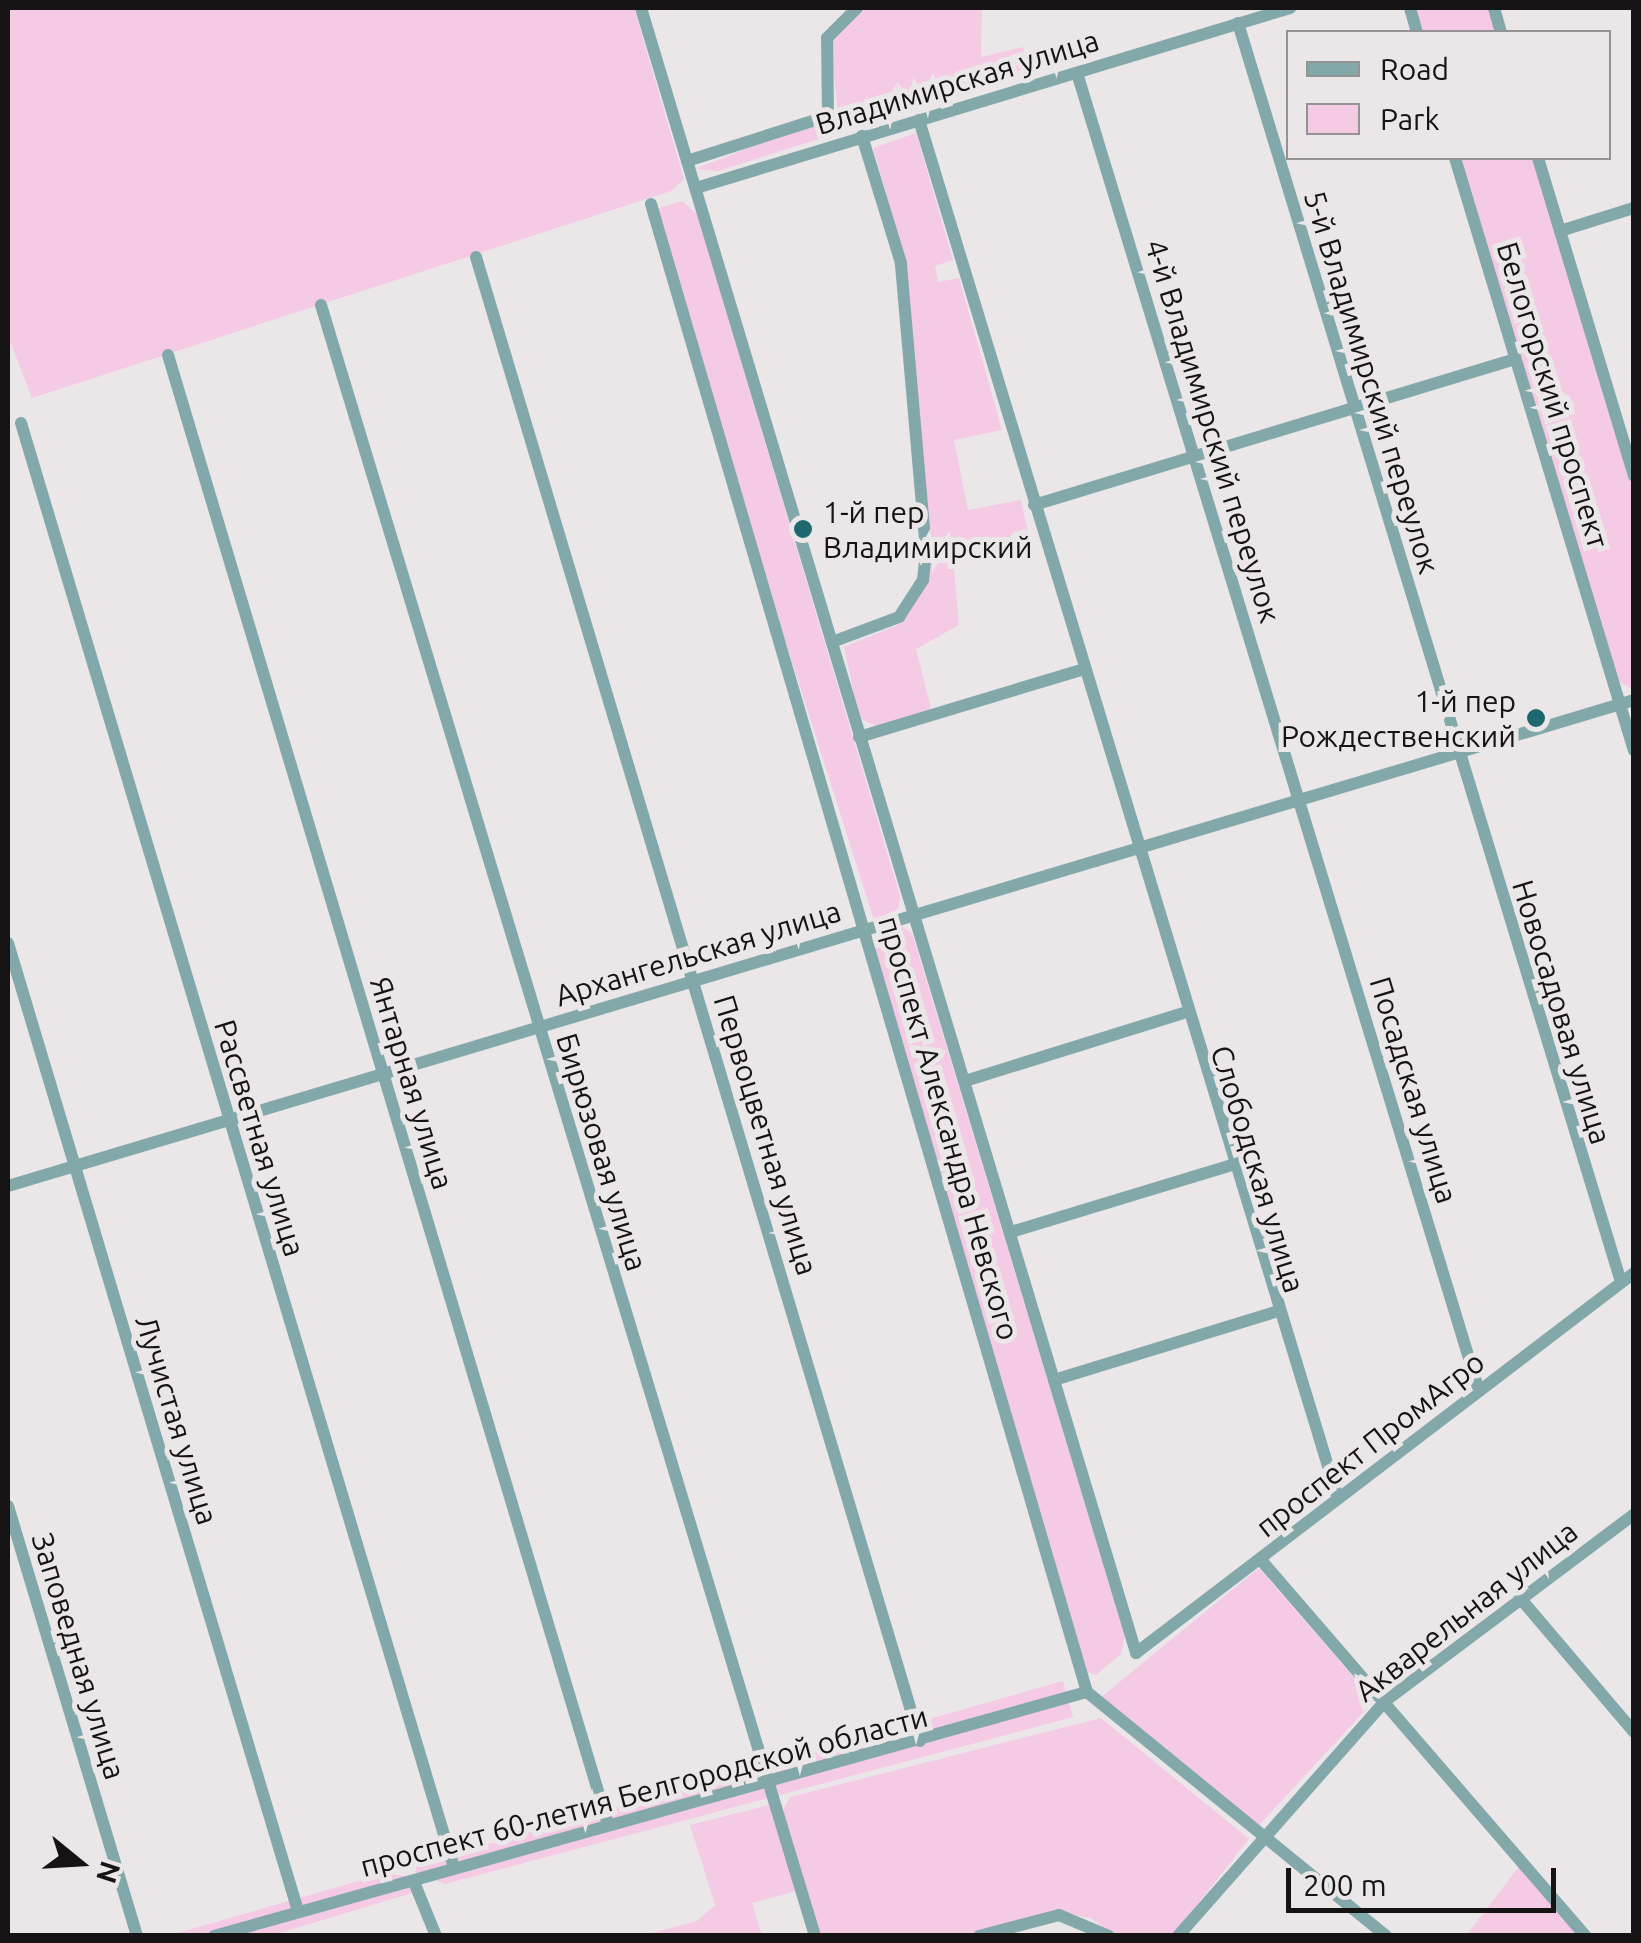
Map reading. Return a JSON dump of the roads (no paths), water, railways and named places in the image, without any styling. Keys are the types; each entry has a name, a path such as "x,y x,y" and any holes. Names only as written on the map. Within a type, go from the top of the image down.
{"street":[{"name":"проспект Александра Невского","path":"640,8 1136,1654"},
{"path":"687,161 828,116 826,38 857,8"},
{"name":"Владимирская улица","path":"696,188 1290,8"},
{"name":"5-й Владимирский переулок","path":"1238,23 1458,756"},
{"name":"4-й Владимирский переулок","path":"1077,73 1301,804"},
{"name":"Слободская улица","path":"919,120 1183,1013 1338,1498"},
{"path":"832,642 899,617 923,580 926,551 900,263 862,136"},
{"name":"Белогорский проспект","path":"1456,160 1634,751"},
{"name":"Белогорский проспект","path":"1539,160 1634,476"},
{"name":"проспект Александра Невского","path":"651,204 1086,1692"},
{"path":"1560,231 1634,208"},
{"name":"Первоцветная улица","path":"476,257 920,1740"},
{"name":"Бирюзовая улица","path":"322,305 815,1936"},
{"name":"Янтарная улица","path":"168,355 608,1824"},
{"path":"1034,504 1515,360"},
{"name":"Рассветная улица","path":"21,423 454,1868"},
{"path":"859,736 1080,670"},
{"name":"Архангельская улица","path":"8,1186 864,929 1301,804 1634,700"},
{"name":"Новосадовая улица","path":"1458,756 1621,1282"},
{"name":"Посадская улица","path":"1301,804 1479,1391"},
{"name":"Лучистая улица","path":"8,944 298,1911"},
{"path":"965,1081 1183,1013"},
{"path":"1011,1232 1231,1165"},
{"name":"проспект ПромАгро","path":"1136,1654 1634,1272"},
{"path":"1054,1380 1276,1312"},
{"name":"Заповедная улица","path":"8,1506 137,1936"},
{"name":"Акварельная улица","path":"1178,1936 1261,1836 1384,1702 1634,1514"},
{"path":"1262,1560 1586,1936"},
{"path":"1520,1598 1634,1732"},
{"path":"1086,1692 1386,1936"},
{"name":"проспект 60-летия Белгородской области","path":"214,1936 1086,1692"},
{"path":"414,1882 436,1936"},
{"path":"980,1936 1059,1915 1109,1936"}],"place":[{"name":"1-й пер Владимирский","path":"803,529"},
{"name":"1-й пер Рождественский","path":"1536,718"}]}
